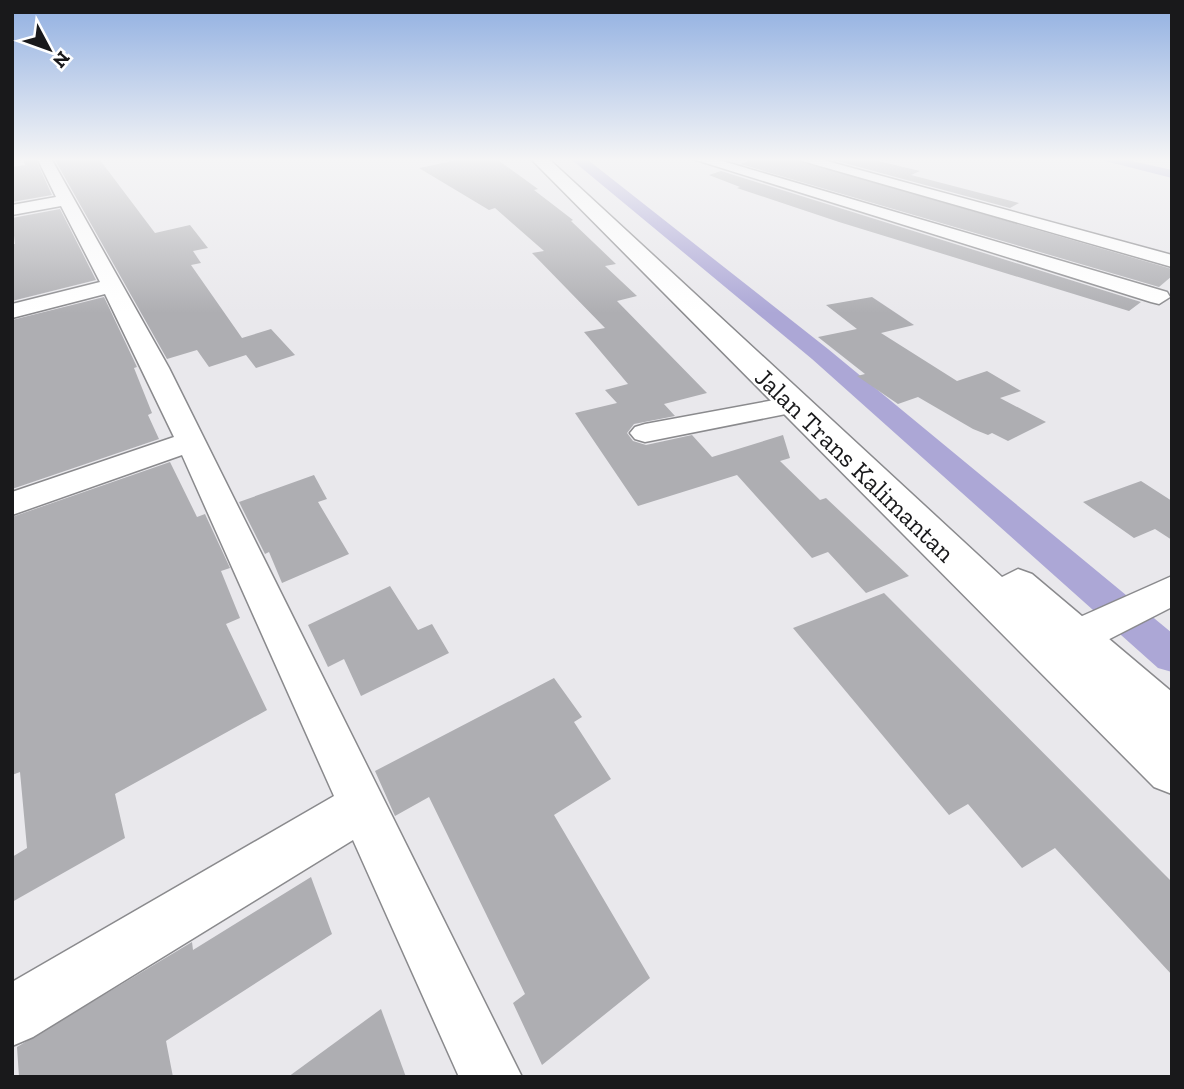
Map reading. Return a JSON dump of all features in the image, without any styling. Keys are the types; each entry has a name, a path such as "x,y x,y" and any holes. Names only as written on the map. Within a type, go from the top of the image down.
{"highway":[{"name":"Jalan Trans Kalimantan","path":"592,211 1172,769"},
{"name":"Jalan Trans Kalimantan","path":"612,211 1082,635 1172,722"}],"street":[{"path":"72,211 156,368 491,1077"},
{"path":"872,211 1159,297"},
{"path":"990,211 1172,261"},
{"path":"1111,283 1146,254"},
{"path":"12,311 110,286"},
{"path":"645,433 791,405"},
{"path":"12,504 190,442"},
{"path":"1082,635 1172,590"},
{"path":"12,1016 363,806"}],"building":[{"path":"61,211 96,280 12,301 12,244 15,244 12,218"},
{"path":"84,211 138,211 155,233 190,225 208,248 193,251 201,263 191,265 242,338 271,329 295,355 256,368 246,355 209,367 197,350 167,359"},
{"path":"498,211 561,211 573,220 571,221 616,264 605,266 637,296 617,301 707,393 664,404 675,416 634,424 627,433 633,441 646,445 692,435 712,457 783,435 790,458 780,461 820,500 826,498 909,576 866,593 828,552 812,558 737,475 638,506 575,413 617,403 605,390 628,384 584,332 605,328 532,253 544,251"},
{"path":"805,211 849,211 1141,302 1129,311"},
{"path":"899,211 971,211 1172,269 1172,276 1159,287"},
{"path":"104,297 137,367 134,368 152,413 148,415 159,439 12,489 12,320"},
{"path":"872,297 914,325 881,333 957,381 987,371 1021,391 1000,398 1046,422 1008,441 992,433 988,435 973,429 918,397 898,404 857,376 865,374 818,337 857,329 826,305"},
{"path":"170,462 197,517 205,514 230,568 221,571 240,618 226,624 267,710 115,794 125,838 12,902 12,857 27,848 20,772 12,775 12,517"},
{"path":"314,475 327,499 318,502 349,554 282,583 269,552 265,554 239,502"},
{"path":"1141,481 1172,501 1172,540 1155,529 1134,538 1083,502"},
{"path":"390,586 418,630 432,624 449,653 361,696 344,659 328,667 308,625"},
{"path":"884,593 1172,882 1172,975 1055,848 1022,868 968,804 949,815 793,628"},
{"path":"554,678 582,717 574,722 611,779 554,815 650,978 542,1065 513,1003 525,994 429,797 395,816 375,771"},
{"path":"311,877 332,934 166,1041 173,1077 19,1077 17,1047 192,942 193,950"},
{"path":"381,1009 406,1077 288,1077"}],"waterway":[{"path":"642,211 820,354 1172,656"}]}
